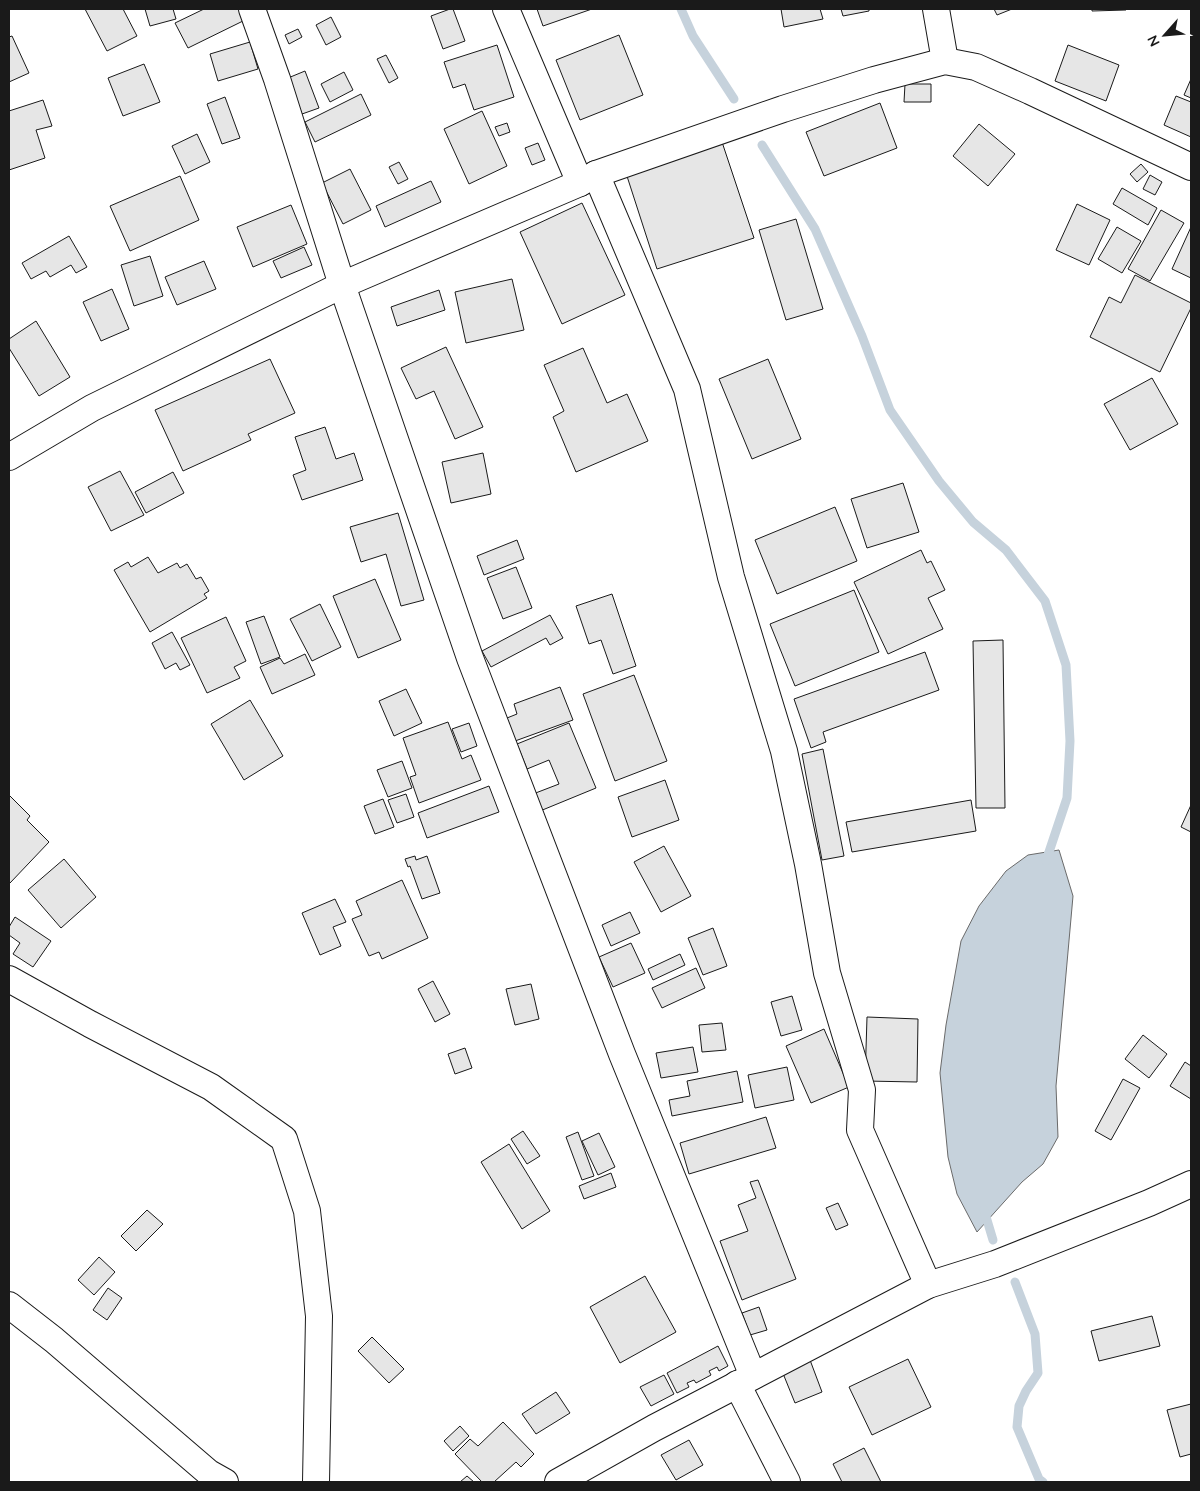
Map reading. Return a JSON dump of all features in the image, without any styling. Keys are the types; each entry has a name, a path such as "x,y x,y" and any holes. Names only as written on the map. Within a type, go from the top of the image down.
{"street":[{"path":"252,9 277,79 342,285 470,658 745,1380 787,1482"},
{"path":"506,9 688,389 731,577 784,751 808,864 827,973 862,1090 860,1130 928,1285"},
{"path":"936,9 945,61"},
{"path":"9,457 92,408 342,285 588,178 792,106 874,80 945,61 976,67 1030,90 1191,168"},
{"path":"9,979 211,1087 284,1139 307,1211 319,1316 316,1482"},
{"path":"558,1482 654,1428 928,1285 995,1264 1140,1207 1191,1184"},
{"path":"9,1305 54,1340 210,1473 225,1482"}],"shaded area":[{"path":"1059,850 1073,896 1056,1086 1058,1137 1043,1164 1022,1182 977,1232 957,1194 948,1157 940,1073 946,1025 961,941 979,906 1006,871 1028,855"}],"building":[{"path":"85,9 123,9 137,36 107,51"},
{"path":"145,9 173,9 176,19 150,26"},
{"path":"204,9 239,9 245,20 188,48 175,23"},
{"path":"453,9 465,41 443,49 431,16"},
{"path":"537,9 592,9 543,26"},
{"path":"781,9 820,9 823,19 784,27"},
{"path":"841,9 869,9 869,11 843,16"},
{"path":"994,9 1012,9 997,15"},
{"path":"1092,9 1126,9 1126,10 1092,11"},
{"path":"331,17 341,37 326,45 316,25"},
{"path":"298,29 302,37 289,44 285,35"},
{"path":"619,35 643,95 580,120 556,60"},
{"path":"12,36 29,73 9,82 9,37"},
{"path":"250,42 258,69 218,81 210,54"},
{"path":"497,45 514,97 474,110 465,84 453,88 444,62"},
{"path":"1068,45 1119,65 1106,101 1055,81"},
{"path":"386,55 398,78 389,83 377,59"},
{"path":"144,64 160,102 123,116 108,78"},
{"path":"305,71 319,108 302,114 288,78"},
{"path":"344,72 353,90 330,102 321,84"},
{"path":"1191,79 1191,98 1184,95"},
{"path":"905,84 931,84 931,102 904,102"},
{"path":"361,94 371,115 315,142 305,122"},
{"path":"1176,96 1191,102 1191,137 1164,125"},
{"path":"225,97 240,138 222,144 207,104"},
{"path":"43,100 52,126 36,130 45,158 9,170 9,111"},
{"path":"880,103 897,148 824,176 806,132"},
{"path":"482,111 507,166 469,184 444,129"},
{"path":"507,123 510,132 499,136 495,127"},
{"path":"979,124 1015,154 988,186 953,156"},
{"path":"197,134 210,162 185,174 172,146"},
{"path":"721,139 754,238 657,269 625,170"},
{"path":"538,143 545,160 532,165 525,148"},
{"path":"399,162 408,179 398,184 389,167"},
{"path":"1141,164 1148,172 1137,182 1130,174"},
{"path":"350,169 371,210 343,224 322,183"},
{"path":"1150,175 1162,182 1155,195 1143,189"},
{"path":"180,176 199,220 130,251 110,206"},
{"path":"431,181 441,202 385,227 376,206"},
{"path":"1122,188 1157,208 1148,225 1113,204"},
{"path":"582,203 625,295 562,324 520,232"},
{"path":"1077,204 1110,220 1089,265 1056,250"},
{"path":"291,205 307,244 253,267 237,227"},
{"path":"1161,210 1184,223 1150,281 1128,269"},
{"path":"796,219 823,309 786,320 759,230"},
{"path":"1117,227 1141,241 1122,273 1098,259"},
{"path":"1191,227 1191,278 1172,269"},
{"path":"69,236 87,267 76,273 71,265 50,277 46,271 31,279 22,263"},
{"path":"304,247 312,265 281,278 273,261"},
{"path":"150,256 163,296 134,306 121,265"},
{"path":"204,261 216,289 177,305 165,277"},
{"path":"1135,275 1191,303 1191,308 1160,372 1090,337 1109,297 1121,303"},
{"path":"512,279 524,330 466,343 455,292"},
{"path":"112,289 129,329 101,341 83,302"},
{"path":"439,290 445,310 397,326 391,307"},
{"path":"36,321 70,377 39,396 9,348 9,339"},
{"path":"446,347 483,427 455,439 434,391 416,399 401,368"},
{"path":"583,348 607,403 627,394 648,441 576,472 553,417 564,411 544,365"},
{"path":"270,359 295,413 248,434 251,440 183,471 155,410"},
{"path":"768,359 801,439 752,459 719,379"},
{"path":"1152,378 1178,424 1130,450 1104,404"},
{"path":"325,427 336,459 354,453 363,480 302,500 293,475 306,470 295,437"},
{"path":"483,453 491,494 451,503 442,462"},
{"path":"120,471 144,515 111,531 88,487"},
{"path":"173,472 184,493 146,513 135,492"},
{"path":"903,483 919,532 867,548 851,499"},
{"path":"835,507 857,561 777,594 755,540"},
{"path":"398,513 424,600 401,606 386,554 361,562 350,527"},
{"path":"517,540 524,559 484,575 477,556"},
{"path":"921,550 927,563 931,561 945,590 928,598 943,629 888,654 854,582"},
{"path":"148,557 158,573 177,563 180,568 187,564 196,579 201,577 209,591 204,594 207,598 150,632 114,570 128,562 131,567"},
{"path":"516,567 532,608 503,619 487,578"},
{"path":"375,579 401,640 358,658 333,596"},
{"path":"854,590 879,652 795,686 770,624"},
{"path":"612,594 636,666 613,674 601,640 589,644 576,606"},
{"path":"320,604 341,647 312,661 290,619"},
{"path":"550,615 563,638 550,645 546,638 491,667 482,651"},
{"path":"264,616 280,657 261,664 246,622"},
{"path":"226,617 246,661 234,667 240,678 207,693 181,638"},
{"path":"172,632 190,665 180,670 176,663 165,669 152,643"},
{"path":"1003,640 1005,808 976,808 973,641"},
{"path":"925,652 939,690 823,732 826,742 811,748 794,699"},
{"path":"305,654 315,675 272,694 260,667 280,658 284,664"},
{"path":"634,675 667,761 615,781 583,694"},
{"path":"560,687 573,720 515,741 507,718 517,714 514,704"},
{"path":"406,689 422,723 394,736 379,701"},
{"path":"250,700 283,756 244,780 211,724"},
{"path":"448,722 462,759 471,755 481,780 419,803 410,777 416,775 403,738"},
{"path":"469,723 477,746 461,752 452,729"},
{"path":"569,723 596,788 540,811 533,794 559,784 549,760 527,769 517,744"},
{"path":"823,749 844,856 822,860 802,754"},
{"path":"402,761 412,788 388,797 377,770"},
{"path":"665,780 679,820 632,837 618,797"},
{"path":"489,786 499,812 427,838 418,813"},
{"path":"406,794 414,817 397,823 388,800"},
{"path":"9,795 30,816 27,820 49,842 10,883 9,881"},
{"path":"383,799 394,827 375,834 364,806"},
{"path":"971,800 976,831 852,852 846,822"},
{"path":"1191,805 1191,832 1181,827"},
{"path":"664,846 691,896 661,912 634,862"},
{"path":"415,856 416,860 427,856 440,893 422,899 410,866 408,867 405,859"},
{"path":"64,859 96,897 61,928 28,890"},
{"path":"402,880 428,938 382,959 379,952 369,956 352,919 362,915 356,901"},
{"path":"335,899 346,922 333,927 341,946 320,955 302,913"},
{"path":"630,912 640,933 611,946 602,925"},
{"path":"15,917 51,941 33,967 13,954 20,943 9,935 9,927"},
{"path":"713,928 727,966 703,975 688,938"},
{"path":"631,943 645,973 613,987 599,957"},
{"path":"680,954 685,965 653,980 648,969"},
{"path":"696,968 705,988 662,1008 652,988"},
{"path":"433,981 450,1014 435,1022 418,989"},
{"path":"531,984 539,1019 515,1025 506,989"},
{"path":"792,996 802,1030 781,1036 771,1002"},
{"path":"867,1017 918,1019 917,1082 865,1081"},
{"path":"722,1023 726,1050 702,1052 699,1025"},
{"path":"824,1029 849,1087 811,1103 786,1046"},
{"path":"1143,1035 1167,1054 1149,1078 1125,1059"},
{"path":"693,1047 698,1072 661,1078 656,1053"},
{"path":"465,1048 472,1068 455,1074 448,1054"},
{"path":"1185,1062 1191,1066 1191,1099 1170,1086"},
{"path":"787,1067 794,1100 755,1108 748,1075"},
{"path":"737,1071 743,1102 672,1116 669,1100 690,1096 687,1081"},
{"path":"1123,1079 1140,1088 1111,1140 1095,1131"},
{"path":"766,1117 776,1148 689,1174 680,1143"},
{"path":"523,1131 540,1156 527,1164 511,1139"},
{"path":"578,1132 594,1176 582,1180 566,1137"},
{"path":"599,1133 615,1167 598,1175 582,1141"},
{"path":"509,1144 550,1211 522,1229 481,1162"},
{"path":"611,1173 616,1187 584,1199 579,1186"},
{"path":"758,1180 796,1279 742,1300 720,1241 748,1231 738,1205 756,1198 750,1182"},
{"path":"838,1203 848,1225 836,1230 826,1208"},
{"path":"147,1210 163,1224 136,1251 121,1236"},
{"path":"99,1257 115,1272 94,1295 78,1280"},
{"path":"645,1276 676,1332 620,1363 590,1307"},
{"path":"108,1288 122,1298 107,1320 93,1310"},
{"path":"759,1307 767,1330 750,1335 742,1313"},
{"path":"1152,1316 1160,1346 1099,1361 1091,1331"},
{"path":"372,1337 404,1369 389,1383 358,1351"},
{"path":"718,1346 728,1366 719,1371 717,1367 709,1371 711,1375 696,1383 694,1380 687,1383 689,1387 677,1393 667,1373"},
{"path":"908,1359 931,1407 872,1435 849,1387"},
{"path":"810,1360 822,1392 795,1403 782,1371"},
{"path":"664,1375 674,1394 651,1406 640,1387"},
{"path":"556,1392 570,1413 536,1434 522,1414"},
{"path":"1191,1404 1191,1454 1180,1457 1167,1410"},
{"path":"503,1422 534,1454 521,1467 516,1462 494,1482 482,1482 455,1454 470,1439 478,1446"},
{"path":"460,1426 469,1436 453,1451 444,1441"},
{"path":"689,1440 703,1465 676,1480 661,1455"},
{"path":"864,1448 881,1482 842,1482 833,1464"},
{"path":"467,1476 474,1482 460,1482"}],"waterway":[{"path":"681,9 693,36 734,99"},
{"path":"762,145 815,229 862,336 890,410 939,481 973,522 1006,550 1045,601 1066,665 1070,741 1067,798 1046,861"},
{"path":"984,1210 993,1240"},
{"path":"1015,1282 1035,1334 1038,1373 1019,1406 1017,1427 1039,1479 1043,1482"}]}
